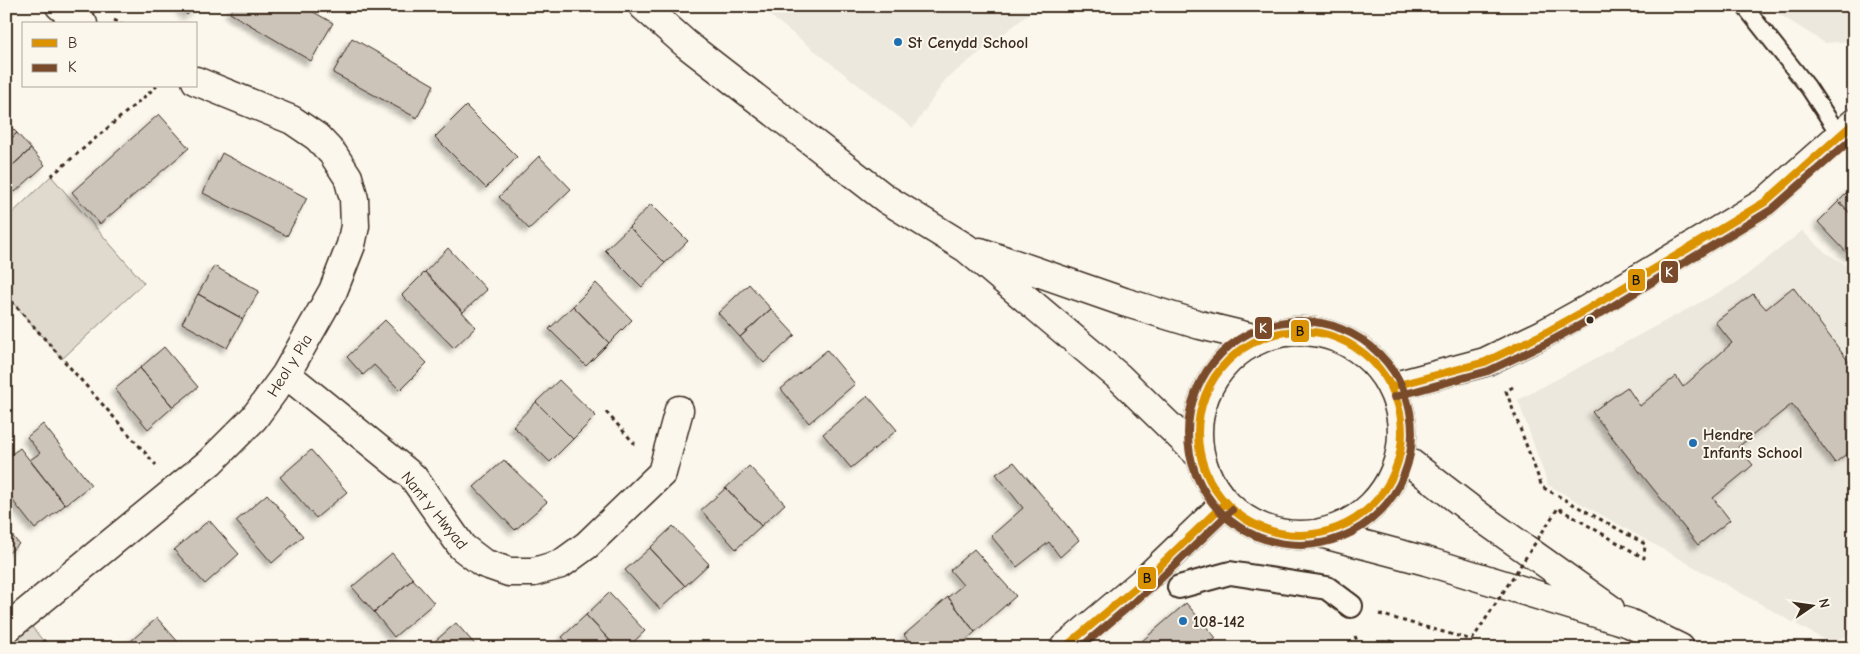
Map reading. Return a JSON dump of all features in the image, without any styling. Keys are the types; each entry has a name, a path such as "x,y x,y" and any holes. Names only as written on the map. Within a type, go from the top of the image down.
{"main road":[{"path":"60,6 80,22"},
{"path":"643,6 686,44 886,199 966,248 1119,377 1200,456"},
{"name":"Heol y Pia","path":"6,629 178,490 210,462 254,418 286,374 333,291 351,245 355,226 354,199 348,177 333,154 317,137 292,120 198,82"},
{"path":"1391,388 1485,362 1558,326 1765,202 1847,129"},
{"path":"966,248 1022,265 1124,302 1200,325 1258,339"},
{"path":"1288,331 1320,332 1349,343 1374,362 1391,388 1401,421 1400,455 1389,483 1372,506 1348,524 1320,533 1286,534 1252,524 1225,503 1209,481 1200,456 1198,429 1202,402 1214,377 1232,356 1258,339 1288,331"},
{"name":"Nant y Hwyad","path":"286,374 413,477 462,547 483,563 509,572 534,572 561,564 587,545 662,473 679,410"},
{"path":"1400,455 1482,518 1629,623"},
{"path":"1064,648 1146,579 1225,503"},
{"path":"1320,533 1426,561 1629,623 1680,648"}],"street":[{"path":"1179,587 1230,574 1327,588 1351,606"}],"lane":[{"path":"1744,6 1808,87 1847,129"}],"path":[{"path":"51,176 155,88"},
{"path":"6,295 178,490"},
{"path":"1351,606 1472,640 1558,508 1644,558 1645,544 1542,487 1506,391"},
{"path":"606,412 635,443 635,451"},
{"path":"1366,648 1390,641 1424,648"}],"shaded area":[{"name":"St Cenydd School","path":"758,6 1039,6 946,79 913,128"},
{"path":"1766,6 1854,6 1854,41 1825,43"},
{"path":"51,176 144,283 62,359 6,295 6,219"},
{"name":"Hendre Infants School","path":"1802,231 1825,252 1854,270 1854,633 1830,643 1548,485 1518,400 1738,282"},
{"path":"23,616 49,648 6,648 6,629"}],"building":[{"path":"179,6 197,6 187,15"},
{"path":"234,6 303,6 333,23 311,61 230,13"},
{"path":"352,38 434,85 417,118 333,73"},
{"path":"466,106 517,157 486,188 435,137"},
{"path":"159,114 189,148 100,224 72,192"},
{"path":"6,122 17,133 6,143"},
{"path":"17,133 31,149 6,171 6,143"},
{"path":"31,149 45,165 15,192 6,182 6,171"},
{"path":"222,153 307,198 287,236 203,193"},
{"path":"539,156 571,189 529,229 499,197"},
{"path":"1854,186 1854,217 1839,201"},
{"path":"1838,202 1854,217 1854,251 1850,256 1818,222"},
{"path":"651,204 688,241 665,263 629,227"},
{"path":"629,227 665,263 642,287 605,250"},
{"path":"448,248 487,290 463,312 425,272"},
{"path":"214,266 259,291 243,319 198,294"},
{"path":"425,272 476,327 454,348 402,295"},
{"path":"596,283 632,320 609,343 573,306"},
{"path":"749,284 771,309 740,337 718,313"},
{"path":"1793,287 1854,369 1854,448 1835,463 1792,404 1738,447 1753,465 1713,498 1730,520 1698,545 1592,412 1627,387 1640,406 1676,376 1683,387 1732,343 1715,322 1753,294 1766,309"},
{"path":"198,294 243,319 227,348 182,323"},
{"path":"573,306 609,343 586,366 549,329"},
{"path":"771,309 795,335 764,363 740,337"},
{"path":"385,320 427,363 400,390 374,365 363,375 347,357"},
{"path":"164,347 198,387 173,407 140,368"},
{"path":"827,350 855,384 809,423 781,389"},
{"path":"140,368 173,407 148,429 115,389"},
{"path":"559,380 596,416 573,439 536,402"},
{"path":"868,396 897,430 851,468 823,434"},
{"path":"536,402 573,439 550,462 513,426"},
{"path":"43,424 91,485 65,505 30,460 40,453 27,437"},
{"path":"20,448 65,505 35,529 6,492 6,458"},
{"path":"311,450 347,492 316,518 280,477"},
{"path":"504,460 547,502 515,530 474,487"},
{"path":"1014,462 1079,540 1060,557 1049,542 1017,567 991,536 1023,508 996,474"},
{"path":"749,466 785,504 761,526 726,488"},
{"path":"726,488 761,526 736,549 701,510"},
{"path":"267,494 303,536 272,563 236,521"},
{"path":"209,520 239,554 205,584 174,550"},
{"path":"673,526 709,564 685,586 650,548"},
{"path":"6,528 19,544 6,555"},
{"path":"650,548 685,586 660,609 625,570"},
{"path":"974,549 1016,596 975,632 948,597 963,585 950,570"},
{"path":"392,553 413,579 374,612 352,587"},
{"path":"413,579 434,603 394,637 374,612"},
{"path":"609,593 645,631 627,648 617,648 586,615"},
{"path":"948,597 975,632 958,648 915,648 904,635"},
{"name":"108-142","path":"1186,603 1216,638 1205,648 1134,648"},
{"path":"586,615 617,648 571,648 562,637"},
{"path":"157,618 179,643 174,648 123,648"},
{"path":"456,623 478,648 427,648"},
{"path":"179,643 184,648 174,648"}],"transit line":[{"name":"B","path":"1391,387 1485,362 1543,334 1588,309 1765,202 1854,123"},
{"name":"K","path":"1394,397 1488,371 1547,343 1593,318 1771,210 1854,137"},
{"name":"K","path":"1300,321 1332,326 1343,330 1362,340 1379,354 1393,371 1403,390 1407,401 1412,433 1407,465 1403,476 1393,495 1379,512 1362,526 1343,536 1332,540 1300,545 1268,540 1257,536 1238,526 1221,512 1207,495 1197,476 1193,465 1188,433 1193,401 1197,390 1207,371 1221,354 1238,340 1257,330 1268,326 1300,321"},
{"name":"B","path":"1300,331 1320,333 1339,339 1348,343 1372,361 1390,385 1394,394 1400,413 1402,433 1400,453 1394,472 1390,481 1372,505 1348,523 1339,527 1320,533 1300,535 1280,533 1261,527 1252,523 1228,505 1210,481 1206,472 1200,453 1198,433 1200,413 1206,394 1210,385 1228,361 1252,343 1261,339 1280,333 1300,331"},
{"name":"B","path":"1064,648 1146,579 1225,503"},
{"name":"K","path":"1080,648 1153,586 1232,510"}],"place":[{"name":"St Cenydd School","path":"898,42"},
{"name":"Hendre Infants School","path":"1693,443"},
{"name":"108-142","path":"1183,621"}]}
